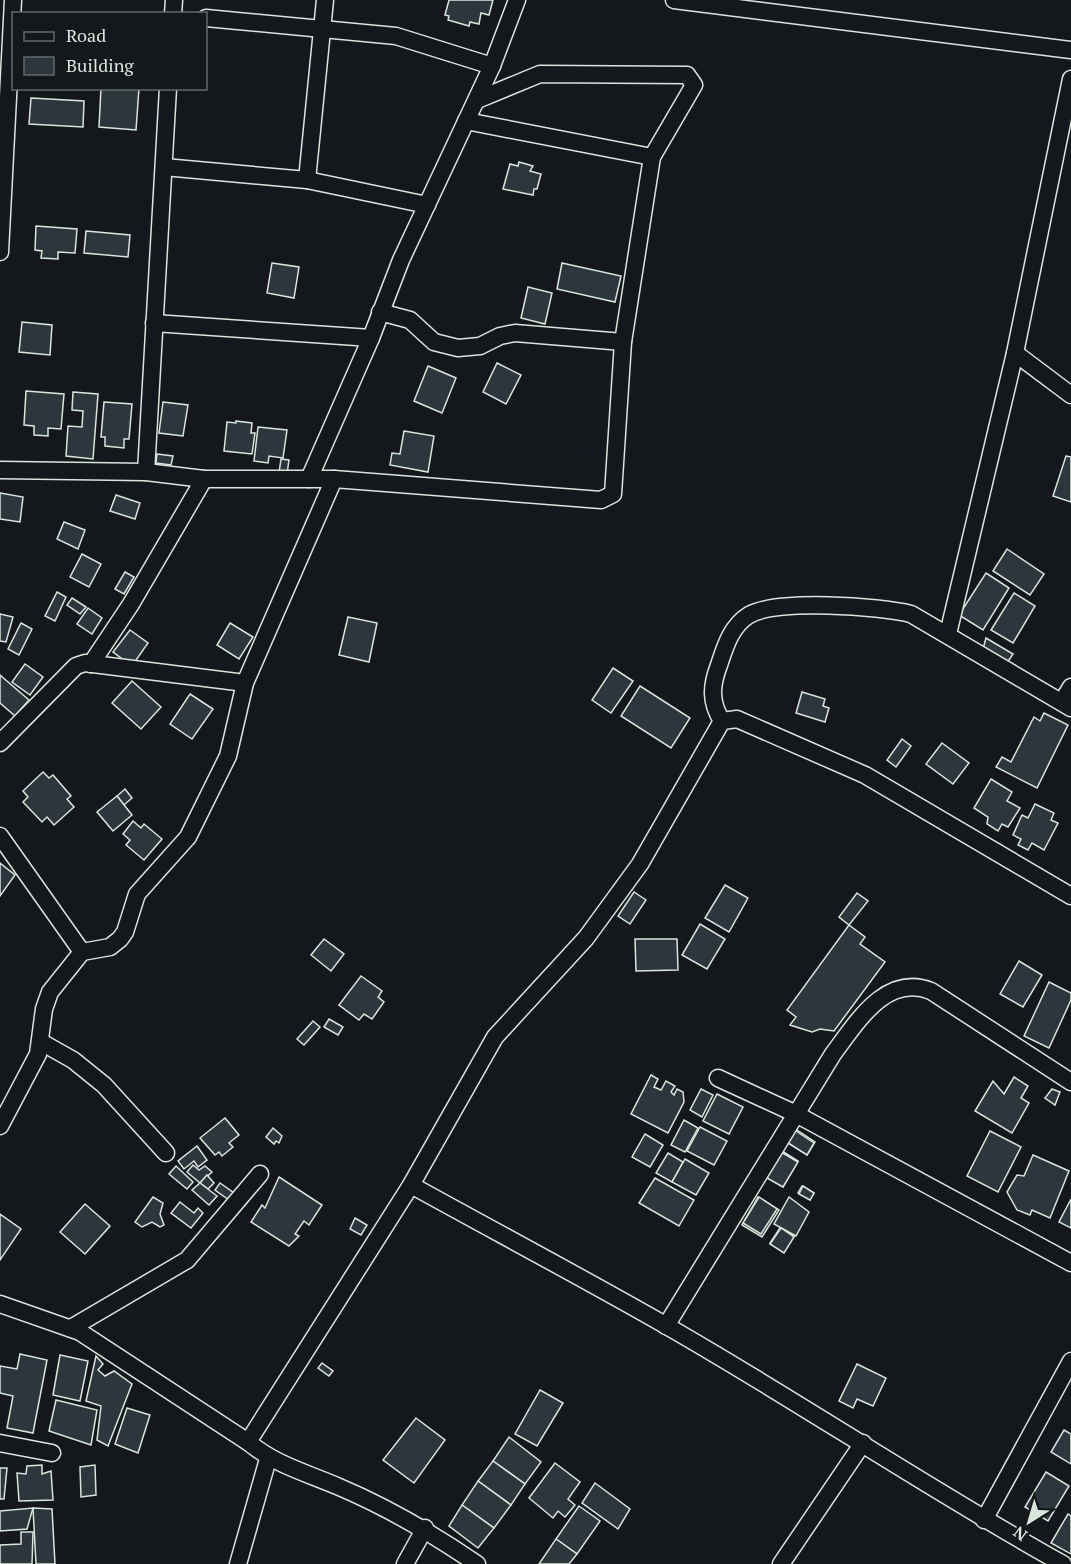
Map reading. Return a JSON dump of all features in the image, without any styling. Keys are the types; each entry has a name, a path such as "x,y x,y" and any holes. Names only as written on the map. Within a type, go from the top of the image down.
{"street":[{"path":"307,180 325,0"},
{"path":"309,479 427,205 492,66 517,0"},
{"path":"674,0 1071,50"},
{"path":"0,252 3,155 12,35 9,3"},
{"path":"207,18 396,36 492,66"},
{"path":"0,470 146,472 204,478 333,478 601,500 609,498 613,494 623,342 652,157 694,85 687,75 540,74 477,100"},
{"path":"948,634 1015,353 1071,79"},
{"path":"146,472 168,90"},
{"path":"466,121 648,154 652,157"},
{"path":"164,167 307,180 427,205"},
{"path":"380,312 410,320 434,342 458,348 480,346 500,336 515,333 623,342"},
{"path":"154,323 371,338"},
{"path":"1015,353 1071,394"},
{"path":"91,664 131,604 204,478"},
{"path":"0,1126 38,1054 44,1009 50,992 82,952 110,946 120,939 125,932 137,894 188,837 228,756 244,683 333,478"},
{"path":"723,721 713,707 712,692 729,637 748,616 785,606 891,609 912,614 1066,705 1071,687"},
{"path":"0,743 76,666 91,664 244,683"},
{"path":"723,721 737,719 866,775 1071,896"},
{"path":"248,1442 411,1185 495,1037 586,938 640,864 723,721"},
{"path":"0,836 82,952"},
{"path":"666,1326 794,1113 850,1031 888,993 911,986 931,991 1071,1082"},
{"path":"41,1042 73,1060 104,1085 166,1152"},
{"path":"718,1078 794,1113 1071,1263"},
{"path":"71,1328 187,1260 260,1174"},
{"path":"411,1185 666,1326 863,1443 984,1520 1063,1564"},
{"path":"0,1304 71,1328 248,1442 268,1459 337,1486 425,1528 477,1564"},
{"path":"984,1520 1071,1361"},
{"path":"0,1443 52,1453"},
{"path":"781,1564 863,1443"},
{"path":"238,1564 268,1459"},
{"path":"405,1564 425,1528"}],"building":[{"path":"449,0 493,0 489,15 481,13 479,24 470,22 469,26 448,20 449,16 445,15"},
{"path":"101,90 139,90 136,130 99,127"},
{"path":"31,98 84,101 83,127 29,124"},
{"path":"519,162 533,166 530,171 541,174 533,195 503,189 510,164 518,166"},
{"path":"36,226 77,229 75,253 58,252 58,259 41,258 42,251 35,250"},
{"path":"86,231 130,235 128,257 84,253"},
{"path":"272,263 299,267 294,298 267,293"},
{"path":"562,263 621,276 615,302 557,289"},
{"path":"528,287 552,293 545,324 521,318"},
{"path":"22,322 52,325 50,355 19,352"},
{"path":"497,363 521,375 506,404 483,392"},
{"path":"428,366 456,378 442,413 414,401"},
{"path":"26,391 64,394 61,429 48,428 48,436 34,435 34,426 24,425"},
{"path":"73,392 98,394 93,459 66,456 68,426 82,427 83,411 72,410"},
{"path":"104,402 132,404 129,439 124,439 124,448 105,446 105,437 101,437"},
{"path":"163,402 188,405 183,436 159,433"},
{"path":"236,421 252,423 251,433 255,433 252,454 224,451 227,422 236,423"},
{"path":"258,427 287,430 283,458 269,456 268,463 254,461"},
{"path":"404,431 434,436 428,472 390,465 392,453 400,454"},
{"path":"157,454 173,456 171,465 156,463"},
{"path":"1066,456 1071,457 1071,502 1053,496"},
{"path":"281,459 289,460 287,474 279,473"},
{"path":"0,493 23,497 20,522 0,519"},
{"path":"116,495 140,503 135,519 110,511"},
{"path":"64,522 85,530 78,549 57,539"},
{"path":"1007,549 1044,574 1030,595 993,571"},
{"path":"82,554 101,564 89,587 70,577"},
{"path":"125,572 134,577 124,594 115,589"},
{"path":"986,573 1009,588 983,630 959,615"},
{"path":"57,592 66,597 55,621 45,616"},
{"path":"1014,593 1035,606 1013,643 991,630"},
{"path":"72,598 86,607 80,614 67,605"},
{"path":"88,608 102,618 92,634 77,624"},
{"path":"0,614 13,617 6,642 0,641"},
{"path":"348,617 377,623 369,662 339,655"},
{"path":"21,623 32,629 19,655 8,649"},
{"path":"230,623 253,637 239,659 217,645"},
{"path":"130,630 148,643 132,666 113,652"},
{"path":"986,638 1013,654 1007,663 983,649"},
{"path":"25,664 43,677 30,695 12,682"},
{"path":"613,668 633,681 611,713 592,700"},
{"path":"0,675 29,700 15,716 0,703"},
{"path":"132,681 161,707 141,729 112,703"},
{"path":"640,686 690,718 671,748 621,716"},
{"path":"802,692 825,699 823,706 829,708 825,722 796,713"},
{"path":"190,694 213,709 192,739 170,724"},
{"path":"1044,713 1068,725 1037,788 996,767 1002,757 1011,762 1034,717 1040,721"},
{"path":"902,739 911,746 896,767 887,760"},
{"path":"942,743 969,763 953,784 926,764"},
{"path":"43,772 49,778 53,775 71,796 67,799 74,807 54,825 47,817 42,822 23,802 28,797 23,791"},
{"path":"991,779 1012,792 1007,801 1020,808 1008,827 1002,824 998,831 987,824 988,817 974,808"},
{"path":"125,789 132,798 124,805 117,796"},
{"path":"117,796 132,815 113,831 97,812"},
{"path":"1035,804 1054,813 1051,820 1058,823 1044,850 1032,843 1028,850 1018,845 1021,839 1013,835 1022,815 1028,818"},
{"path":"133,821 141,828 144,824 162,839 144,860 126,845 130,840 123,834"},
{"path":"0,863 15,875 0,896"},
{"path":"725,885 748,898 729,932 705,918"},
{"path":"634,892 646,900 630,924 618,916"},
{"path":"857,893 868,901 849,925 839,917"},
{"path":"700,924 725,939 707,969 682,955"},
{"path":"849,925 865,937 860,944 885,962 834,1031 820,1029 812,1032 790,1025 796,1017 787,1010"},
{"path":"324,939 344,954 331,971 311,955"},
{"path":"635,939 677,939 678,970 636,971"},
{"path":"1019,961 1042,975 1023,1007 1000,994"},
{"path":"361,976 382,991 378,997 384,1002 372,1019 364,1014 359,1020 339,1005"},
{"path":"1049,982 1071,993 1071,1000 1049,1048 1024,1036"},
{"path":"329,1019 343,1027 338,1035 324,1027"},
{"path":"313,1021 320,1027 304,1045 297,1039"},
{"path":"651,1075 658,1079 654,1087 661,1090 666,1081 675,1086 671,1092 674,1095 677,1089 683,1092 684,1102 668,1133 631,1114"},
{"path":"1014,1077 1028,1086 1021,1098 1029,1103 1012,1133 975,1111 993,1081 1004,1094"},
{"path":"701,1089 713,1095 702,1117 690,1110"},
{"path":"1052,1089 1060,1092 1055,1105 1045,1098"},
{"path":"717,1094 743,1107 729,1134 703,1121"},
{"path":"225,1118 239,1135 229,1143 233,1147 222,1156 219,1152 215,1155 200,1138"},
{"path":"684,1120 698,1128 685,1152 671,1145"},
{"path":"791,1126 815,1142 807,1155 782,1139"},
{"path":"700,1127 727,1141 714,1165 687,1151"},
{"path":"790,1127 814,1143 807,1155 782,1139"},
{"path":"273,1128 282,1136 279,1143 276,1141 274,1144 266,1137"},
{"path":"990,1131 1021,1147 998,1192 967,1176"},
{"path":"645,1134 663,1145 650,1167 632,1157"},
{"path":"197,1146 207,1160 198,1167 194,1161 184,1169 178,1161"},
{"path":"782,1151 798,1161 783,1187 766,1177"},
{"path":"781,1152 798,1162 783,1187 767,1178"},
{"path":"668,1153 683,1162 672,1182 656,1173"},
{"path":"1033,1155 1069,1171 1050,1218 1032,1210 1030,1215 1017,1210 1007,1192 1017,1175 1024,1176"},
{"path":"685,1159 709,1173 696,1195 672,1182"},
{"path":"193,1165 199,1170 205,1166 212,1172 200,1183 187,1172"},
{"path":"176,1166 193,1182 187,1189 169,1174"},
{"path":"207,1175 214,1183 208,1189 200,1183"},
{"path":"279,1177 322,1205 309,1225 304,1221 295,1234 299,1236 289,1246 251,1222 262,1205 265,1208"},
{"path":"655,1178 694,1200 679,1226 639,1203"},
{"path":"200,1183 217,1196 209,1205 192,1190"},
{"path":"220,1183 234,1193 229,1200 215,1190"},
{"path":"802,1186 814,1193 810,1200 798,1193"},
{"path":"803,1186 814,1193 810,1200 799,1194"},
{"path":"153,1197 163,1203 160,1214 164,1225 160,1227 152,1222 142,1227 135,1222"},
{"path":"758,1197 779,1210 762,1237 742,1225"},
{"path":"759,1197 777,1209 761,1234 743,1223"},
{"path":"789,1197 809,1212 796,1236 774,1224"},
{"path":"1071,1199 1071,1228 1059,1222"},
{"path":"180,1202 194,1213 198,1208 203,1213 191,1228 171,1213"},
{"path":"85,1204 110,1226 85,1254 60,1232"},
{"path":"0,1214 21,1229 0,1260"},
{"path":"355,1218 367,1225 361,1235 350,1229"},
{"path":"780,1228 794,1236 784,1252 770,1243"},
{"path":"781,1228 794,1237 784,1253 770,1244"},
{"path":"20,1354 47,1360 33,1433 7,1428 13,1396 0,1393 0,1366 17,1369"},
{"path":"60,1355 88,1361 80,1401 53,1395"},
{"path":"96,1356 103,1364 98,1370 105,1376 114,1371 132,1384 108,1446 97,1440 101,1406 86,1401"},
{"path":"322,1363 333,1371 329,1376 318,1368"},
{"path":"857,1364 886,1378 873,1406 857,1399 853,1408 839,1401"},
{"path":"540,1390 563,1403 537,1446 515,1434"},
{"path":"56,1400 97,1410 91,1445 49,1431"},
{"path":"127,1408 150,1415 138,1453 115,1444"},
{"path":"416,1418 445,1440 414,1483 383,1460"},
{"path":"1064,1430 1071,1434 1071,1464 1051,1452"},
{"path":"509,1437 541,1462 525,1484 493,1461"},
{"path":"493,1461 525,1484 511,1505 478,1481"},
{"path":"555,1463 580,1482 568,1499 575,1505 565,1517 558,1511 553,1518 529,1498"},
{"path":"42,1465 42,1474 51,1471 53,1500 19,1501 17,1473 26,1474 27,1466"},
{"path":"95,1465 96,1495 81,1497 80,1467"},
{"path":"0,1468 7,1468 4,1499 0,1499"},
{"path":"1046,1472 1069,1486 1048,1521 1025,1507"},
{"path":"478,1481 511,1505 494,1528 462,1505"},
{"path":"595,1483 630,1509 618,1529 582,1503"},
{"path":"462,1505 494,1528 478,1548 449,1526"},
{"path":"579,1506 600,1521 577,1554 556,1539"},
{"path":"33,1508 27,1529 0,1531 0,1511"},
{"path":"33,1508 52,1509 55,1564 36,1564"},
{"path":"1068,1514 1071,1516 1071,1554 1051,1543"},
{"path":"21,1532 33,1532 32,1564 0,1564 0,1545 21,1544"},
{"path":"556,1539 577,1554 569,1564 539,1564"}]}
